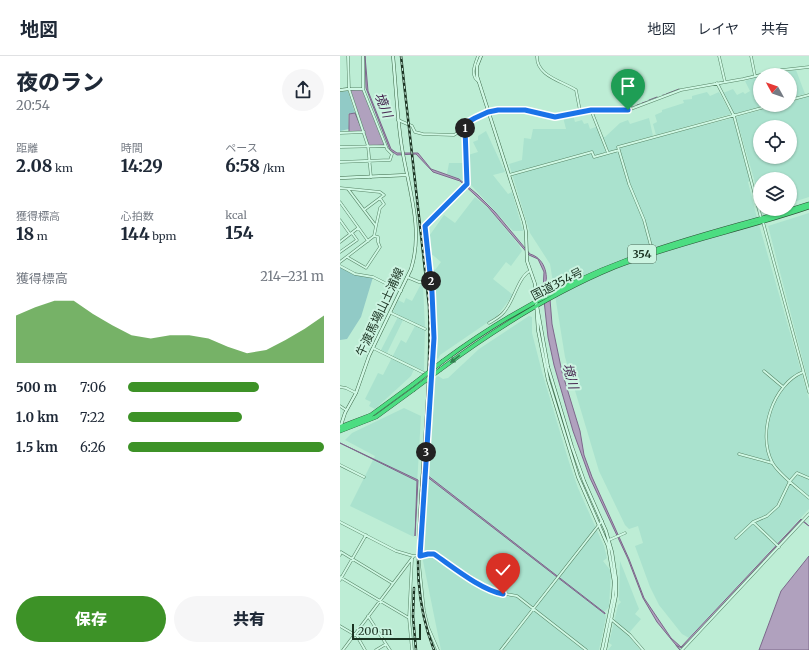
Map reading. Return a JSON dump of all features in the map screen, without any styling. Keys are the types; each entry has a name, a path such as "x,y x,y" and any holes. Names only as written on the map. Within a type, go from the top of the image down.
{"highway":[{"name":"国道354号","path":"762,220 809,204"},
{"name":"国道354号","path":"340,428 376,417 492,332 551,295 632,258 809,207"},
{"name":"国道354号","path":"340,428 371,415 443,361 492,327 537,303"}],"street":[{"path":"348,56 349,89 368,146 371,177"},
{"path":"340,162 390,160 392,154 385,146 363,89 363,56"},
{"name":"牛渡馬場山土浦線","path":"340,428 346,410 356,393 373,348 408,277 413,261 416,238 413,203 398,120 393,56"},
{"path":"479,56 476,71 478,81 524,222 530,272 534,282 548,367 572,447 601,522 608,546 614,582 613,597 603,650"},
{"path":"537,56 539,68 544,73 576,90 580,111"},
{"path":"719,56 725,82"},
{"path":"751,56 753,68"},
{"path":"797,68 809,67"},
{"path":"438,650 428,627 424,611 419,563 434,338 425,226 466,186 465,128 468,122 488,112 520,110 555,117 580,111 628,110 681,90 753,76"},
{"path":"717,83 734,116 809,392"},
{"path":"340,90 363,89"},
{"path":"797,98 809,95"},
{"path":"591,110 608,153"},
{"path":"651,246 644,220 628,184 618,147 753,110"},
{"path":"398,120 412,126 415,132 423,134 454,135 465,128"},
{"path":"340,133 364,132"},
{"path":"340,147 385,146"},
{"path":"509,175 592,152 594,157 619,150"},
{"path":"340,178 407,175"},
{"path":"340,188 380,192 384,195 364,210"},
{"path":"348,189 376,226"},
{"path":"340,262 374,236 380,208 384,204 380,198"},
{"path":"340,202 368,241"},
{"path":"340,220 357,240 340,252"},
{"path":"340,242 359,228"},
{"path":"347,257 366,268 380,247 378,237 374,236"},
{"path":"340,266 355,274 373,277 401,291"},
{"path":"489,324 504,312 515,295 523,276 530,272"},
{"path":"408,277 419,282 424,282"},
{"path":"391,313 425,329"},
{"path":"373,348 424,373"},
{"path":"764,371 783,387"},
{"path":"804,372 783,387 770,413 766,432 768,453 772,463 809,498"},
{"path":"340,387 356,393"},
{"path":"340,406 346,410"},
{"path":"739,454 744,457 752,457 772,463"},
{"path":"340,465 364,476"},
{"path":"736,538 753,522 767,516 778,506 790,481 797,473 809,478"},
{"path":"682,650 809,514"},
{"path":"340,522 396,551 412,557 434,554 495,592 517,596 586,650"},
{"path":"601,522 611,539 616,579 612,620 603,650"},
{"path":"501,650 601,522"},
{"path":"753,522 779,546"},
{"path":"611,539 624,534"},
{"path":"340,580 366,536"},
{"path":"340,555 341,552 392,583"},
{"path":"343,650 379,600 392,583 398,578 412,557"},
{"path":"412,557 409,618 412,650"},
{"path":"341,577 409,618"},
{"path":"368,616 390,650"},
{"path":"612,620 630,635 643,650"},
{"path":"340,626 354,634 365,650"},
{"path":"376,650 386,644"}],"green space":[{"path":"797,73 805,94 797,96"},
{"path":"753,78 753,109 734,114 723,93 733,89 737,95 743,92 745,94 750,91 745,81"},
{"path":"707,92 710,96 719,92 731,114 656,135 653,124 657,122 655,115 662,112 662,110 684,103 683,100 692,99 692,96"},
{"path":"809,96 809,197 797,201 797,172 753,172 753,176 736,117 754,112 797,112 797,100"},
{"path":"573,115 575,122 582,120 584,124 588,123 590,129 596,127 601,136 605,137 620,123 628,120 630,124 649,118 653,136 633,141 634,143 733,118 750,181 748,182 753,202 753,216 757,216 809,399 809,509 689,638 682,634 659,605 650,587 635,546 643,543 638,526 629,529 625,525 599,471 565,357 550,264 530,233 509,164 522,160 524,138 531,139 533,129 566,129 563,117"},
{"path":"486,131 505,172 493,175 508,194 512,192 523,231 513,231 470,184 468,155 478,152 473,142 478,140 478,136"},
{"path":"449,163 466,163 467,177 462,180 447,174"},
{"path":"475,197 490,210 519,245 522,251 511,266 506,262 493,279 513,295 497,316 440,355 438,359 433,355 432,278 429,266 435,270 441,262 428,251 427,239 444,215 455,223"},
{"path":"809,213 809,384 768,226"},
{"path":"421,284 423,286 425,327 424,371 415,367 411,376 375,409 369,406 371,402 365,399 378,373 383,375 401,340 406,343 416,324 404,318 387,353 381,350 399,315 393,312 398,300 404,303 406,298 412,301"},
{"path":"529,316 532,317 532,333 569,462 578,488 604,546 607,558 603,561 611,571 609,607 604,612 606,617 599,650 441,650 421,551 431,381 438,376 443,379 448,378 479,349"},
{"path":"404,408 421,416 414,537 350,506 375,456 345,440 352,433"},
{"path":"620,561 639,609 635,614 641,619 628,634 640,650 608,650 612,645 609,643 618,605 621,602 619,600"}],"shaded area":[{"path":"365,56 368,91 391,149 397,153 418,153 431,169 459,179 495,212 530,254 539,259 542,263 546,272 545,287 549,287 552,324 562,372 580,431 584,455 592,477 629,559 644,598 671,638 681,647 801,519 809,526 801,520 691,639 681,648 676,645 680,650 657,622 643,598 628,559 590,478 573,431 554,365 548,337 543,291 544,272 538,259 529,255 488,207 460,181 433,172 416,154 397,155 390,150 366,88"},
{"path":"363,89 385,145 369,146 349,90"},
{"path":"348,91 355,113 348,114 349,129 340,131 340,92"},
{"path":"355,113 363,132 349,133 349,114"},
{"path":"340,266 355,274 373,277 361,317 347,339 340,340"},
{"path":"340,443 418,480 415,536 417,481"},
{"path":"427,475 605,613 605,614 426,476"},
{"path":"809,556 809,650 759,650 781,591"}],"waterway":[{"path":"666,94 679,89"},
{"path":"649,100 657,97"},
{"path":"642,103 648,101"},
{"path":"618,108 632,106"},
{"path":"602,108 616,109"}],"tunnel":[{"path":"424,282 429,281"}],"railway":[{"path":"401,56 429,306 428,376 418,571 422,610 434,650"},
{"path":"414,588 413,616 416,650"}],"route":[{"path":"503,594 495,592 432,553 420,556 423,489 434,338 432,292 425,226 466,187 468,168 465,128 468,122 475,118 488,112 498,110 533,111 555,117 574,112 596,109 628,110"}],"water label":[{"name":"境川","path":"384,105"},
{"name":"境川","path":"571,376"}]}
